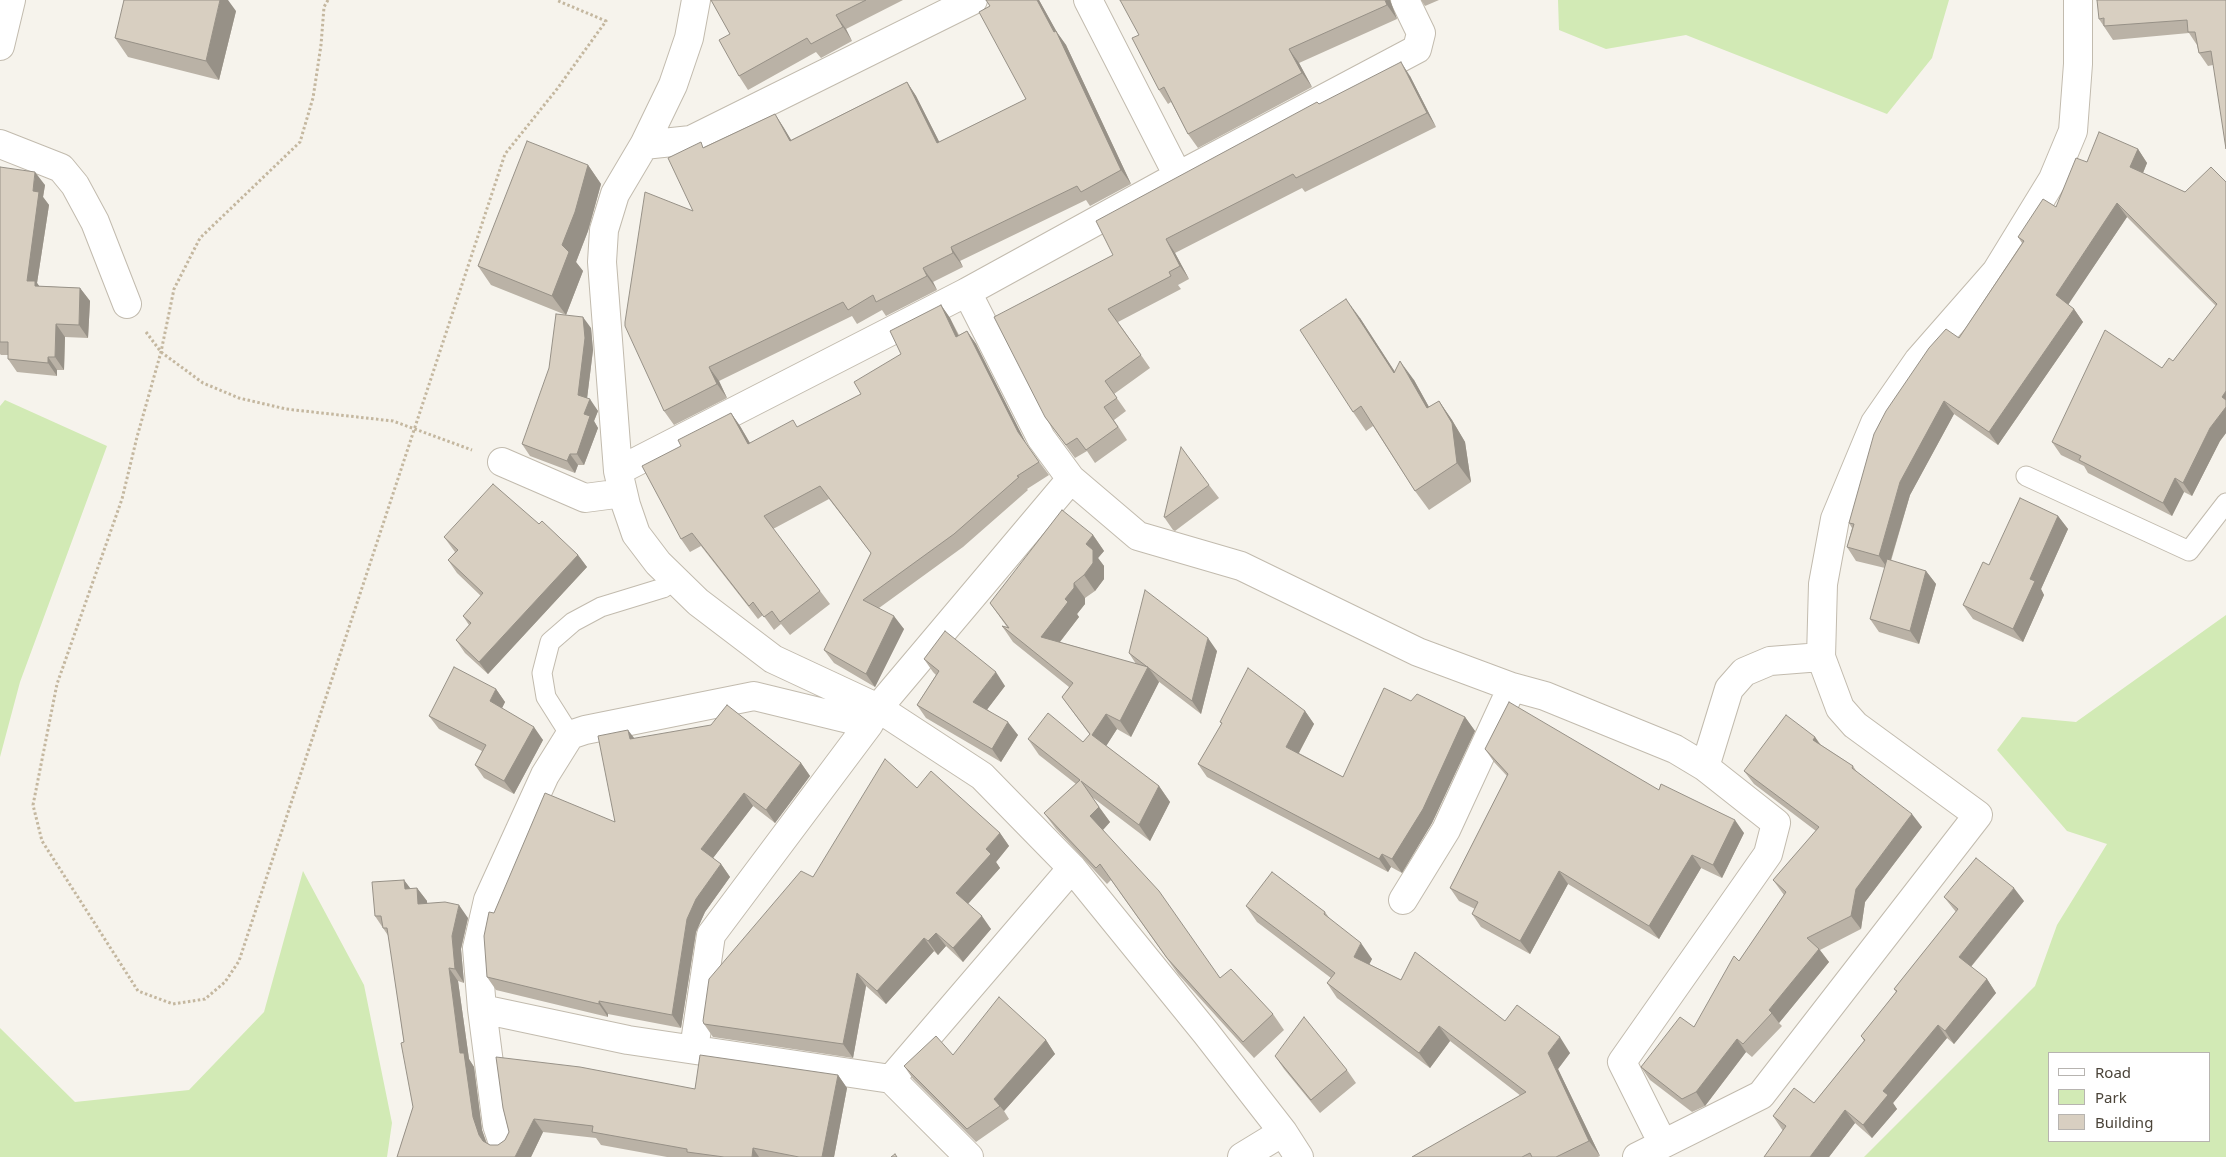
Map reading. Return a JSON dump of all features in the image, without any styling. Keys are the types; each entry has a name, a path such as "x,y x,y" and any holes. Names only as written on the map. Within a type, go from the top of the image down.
{"street":[{"path":"0,46 11,0"},
{"path":"696,0 689,38 673,85 644,145 615,194 604,230 602,262 621,482 636,534 658,563 698,602 773,659 982,776 1072,868 1282,1132 1299,1157"},
{"path":"644,145 691,140 973,0"},
{"path":"1088,0 1178,176"},
{"path":"502,462 585,498 621,482 1178,176 1416,49 1421,33 1405,0"},
{"path":"1637,1157 1762,1095 1978,815 1855,725 1840,708 1821,657 1823,584 1835,519 1875,423 1918,361 1996,272 2053,179 2073,131 2078,64 2078,0"},
{"path":"0,144 61,168 75,185 95,222 127,304"},
{"path":"967,292 1042,438 1070,479 1138,536 1241,566 1418,652 1512,687 1545,696 1675,749 1705,767 1776,823 1768,854 1622,1062 1663,1144"},
{"path":"694,1048 711,935 873,716 1070,479"},
{"path":"1705,767 1729,689 1744,672 1770,661 1821,657"},
{"path":"1404,900 1446,830 1512,687"},
{"path":"503,1143 497,1125 482,1009 477,948 488,900 545,775 570,735 585,730 754,696 873,716"},
{"path":"891,1079 1072,868"},
{"path":"482,1009 628,1040 694,1048 891,1079 969,1157"},
{"path":"1242,1157 1282,1132"}],"lane":[{"path":"2026,476 2189,550 2226,503"},
{"path":"570,735 546,697 542,673 550,642 572,622 600,607 663,588 675,580"}],"path":[{"path":"328,0 324,6 321,45 313,98 300,142 200,238 174,289 161,352 122,499 57,684 33,806 42,841 138,991 173,1004 205,999 225,982 239,961 505,154 557,89 606,21 556,0"},
{"path":"127,304 161,352 203,383 239,398 286,409 393,421 502,462"}],"green space":[{"path":"1558,0 1949,0 1932,58 1887,114 1686,35 1606,49 1559,30"},
{"path":"5,400 107,446 20,682 0,757 0,406"},
{"path":"2226,615 2226,1157 1864,1157 2035,986 2057,925 2107,844 2067,831 1997,750 2022,717 2076,722"},
{"path":"303,871 364,985 392,1123 387,1157 0,1157 0,1028 75,1102 189,1090 264,1012"}],"building":[{"path":"124,0 220,0 206,61 115,38"},
{"path":"711,0 866,0 836,15 843,27 811,44 807,38 739,76 719,40 730,34"},
{"path":"986,0 1037,0 1054,32 1056,31 1121,170 1081,192 1077,186 951,247 953,253 923,268 927,276 876,302 873,295 848,310 843,302 709,367 717,384 664,411 625,326 625,322 645,192 693,211 668,158 701,142 703,148 775,114 790,141 907,82 937,143 1026,99 979,12 990,6"},
{"path":"1120,0 1385,0 1387,5 1289,49 1302,73 1188,134 1164,87 1159,90 1132,38 1139,35"},
{"path":"2097,0 2226,0 2226,149 2211,51 2199,53 2195,32 2188,32 2187,20 2104,26 2104,18 2099,19"},
{"path":"1401,62 1427,113 1296,178 1293,174 1166,239 1180,266 1169,272 1171,276 1108,309 1141,355 1105,381 1117,398 1104,407 1118,427 1086,450 1077,438 1066,445 1045,417 994,317 1113,255 1096,221 1317,102 1319,104"},
{"path":"2099,132 2138,149 2130,167 2185,192 2211,167 2226,182 2226,391 2222,397 2226,400 2226,407 2210,428 2183,483 2175,478 2163,503 2079,460 2081,456 2052,442 2105,330 2162,368 2169,358 2173,361 2217,304 2117,203 2056,295 2074,309 1989,432 1944,401 1900,482 1879,556 1847,547 1854,524 1849,523 1874,434 1886,411 1929,348 1946,329 1959,338 2024,241 2018,237 2043,199 2056,207 2076,158 2087,162"},
{"path":"527,141 588,165 575,212 562,245 569,252 552,296 478,266"},
{"path":"0,167 35,172 33,191 39,192 27,281 35,281 35,286 80,288 79,325 56,324 55,357 48,357 48,363 8,359 8,342 0,342"},
{"path":"1346,299 1394,373 1400,361 1427,408 1439,401 1452,423 1457,463 1415,491 1361,406 1353,412 1300,330"},
{"path":"941,305 956,337 967,331 1018,432 1039,462 1017,476 1019,477 954,534 863,600 894,616 866,674 824,650 871,553 820,486 764,516 820,591 780,622 772,611 764,617 753,602 749,606 692,533 681,539 642,466 681,446 678,440 731,413 748,444 793,420 797,427 861,394 854,382 901,354 890,331"},
{"path":"556,314 583,317 585,338 578,395 590,399 584,414 590,416 577,454 570,454 567,461 522,444 549,368"},
{"path":"1181,447 1209,485 1164,517"},
{"path":"493,484 539,524 542,521 578,555 479,662 456,640 471,623 463,616 483,593 448,560 458,550 444,537"},
{"path":"2020,498 2058,516 2030,579 2035,581 2013,629 1963,605 1983,562 1989,565"},
{"path":"1062,510 1093,535 1086,544 1093,550 1093,563 1084,575 1074,583 1074,588 1065,599 1068,602 1041,637 1148,667 1120,721 1106,714 1092,735 1159,786 1139,825 1081,781 1099,807 1090,816 1159,891 1220,978 1231,969 1273,1014 1243,1042 1167,958 1100,864 1096,868 1044,813 1080,780 1028,739 1048,713 1083,742 1090,734 1062,697 1073,683 1002,626 1009,628 990,603"},
{"path":"1887,559 1926,571 1910,631 1870,619"},
{"path":"1145,590 1208,638 1192,701 1129,653"},
{"path":"945,631 996,672 973,702 1008,722 992,749 917,705 939,671 924,659"},
{"path":"454,667 496,689 490,701 534,727 504,781 475,765 486,745 429,716"},
{"path":"1248,668 1305,711 1286,747 1343,777 1384,688 1411,701 1417,694 1465,717 1423,809 1392,859 1382,854 1379,859 1198,764 1222,723 1220,722"},
{"path":"1509,702 1659,790 1661,784 1735,820 1713,865 1692,855 1649,926 1559,871 1520,941 1472,914 1478,902 1450,888 1508,774 1485,749"},
{"path":"727,705 801,763 766,810 744,793 701,849 721,864 696,899 687,919 672,1015 599,1001 599,1004 487,977 484,936 489,912 494,913 545,793 615,822 598,736 628,730 630,739 711,725"},
{"path":"1786,715 1815,737 1813,740 1853,766 1852,768 1912,814 1856,889 1851,916 1807,938 1819,949 1769,1010 1772,1013 1743,1044 1737,1039 1696,1092 1682,1099 1641,1067 1680,1017 1694,1027 1734,956 1739,961 1786,892 1773,880 1819,827 1744,771"},
{"path":"885,759 917,788 931,771 1000,833 986,849 991,854 956,893 982,916 953,948 936,933 928,941 924,938 877,991 857,973 843,1044 704,1024 709,979 801,871 813,877"},
{"path":"1976,858 2014,888 1959,957 1987,979 1945,1031 1938,1025 1883,1091 1888,1095 1863,1125 1845,1110 1810,1157 1764,1157 1786,1126 1773,1116 1794,1088 1814,1103 1865,1040 1861,1036 1897,991 1894,989 1958,909 1944,897"},
{"path":"1272,872 1325,912 1324,914 1361,943 1354,957 1401,980 1415,952 1505,1021 1517,1005 1560,1037 1548,1053 1589,1141 1556,1157 1532,1157 1530,1153 1522,1157 1412,1157 1526,1092 1439,1026 1419,1053 1327,983 1335,973 1246,906"},
{"path":"404,880 405,889 417,888 418,904 445,902 459,905 452,936 455,969 449,968 460,1053 464,1053 473,1117 483,1141 490,1145 498,1145 505,1140 509,1132 503,1108 496,1057 580,1067 695,1089 700,1055 838,1075 822,1157 799,1157 753,1148 752,1157 724,1157 687,1152 687,1149 592,1132 593,1126 534,1119 515,1157 397,1157 413,1107 401,1043 404,1042 387,928 383,928 381,916 375,916 372,882"},
{"path":"999,997 1046,1040 994,1099 1000,1106 967,1129 904,1066 936,1036 953,1055"},
{"path":"1304,1017 1347,1070 1311,1100 1275,1056"}]}
